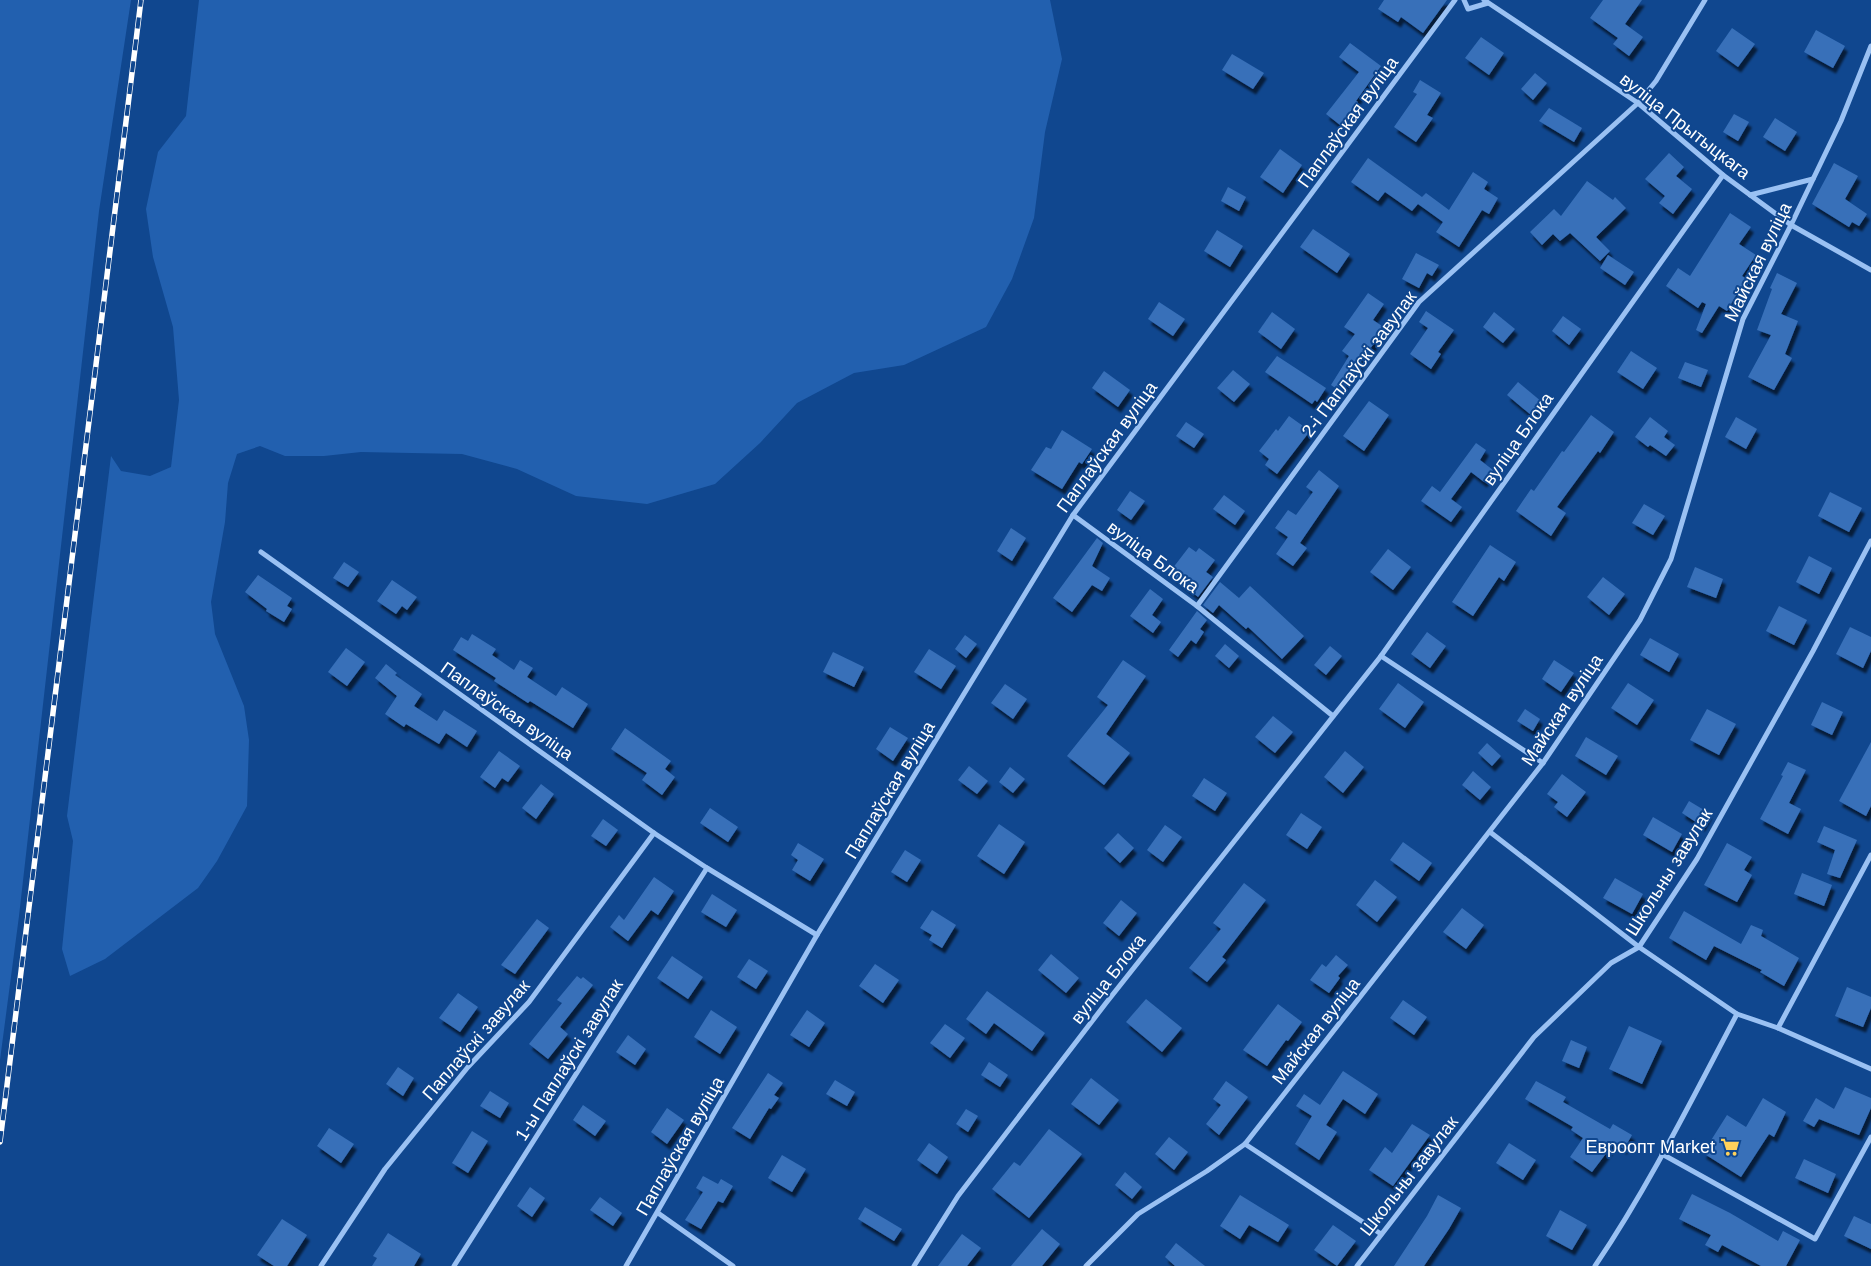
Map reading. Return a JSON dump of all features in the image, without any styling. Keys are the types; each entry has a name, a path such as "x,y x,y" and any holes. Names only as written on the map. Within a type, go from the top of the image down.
{"street":[{"name":"Паплаўская вуліца","path":"626,1266 658,1214 817,935 1073,515 1455,0"},
{"path":"1464,0 1468,9 1486,2"},
{"name":"2-і Паплаўскі завулак","path":"1197,606 1419,302 1638,103 1656,81 1705,0"},
{"name":"вуліца Прытыцкага","path":"1486,2 1638,103 1723,175 1791,225 1871,270"},
{"name":"Майская вуліца","path":"1086,1266 1138,1214 1207,1171 1245,1144 1543,763 1640,620 1671,559 1743,319 1841,121 1871,46"},
{"name":"вуліца Блока","path":"914,1266 958,1196 1106,1003 1381,656 1723,175"},
{"path":"1750,195 1813,179"},
{"name":"вуліца Блока","path":"1073,515 1197,606 1333,716"},
{"name":"Школьны завулак","path":"1357,1266 1534,1037 1611,963 1639,947 1697,859 1813,652 1871,541"},
{"name":"Паплаўская вуліца","path":"261,552 654,833 707,868 817,935"},
{"path":"1381,656 1543,763"},
{"path":"1490,832 1639,947 1737,1014 1778,1028 1871,1069"},
{"name":"Паплаўскі завулак","path":"321,1266 385,1169 468,1067 528,1002 654,833"},
{"path":"1778,1028 1871,856"},
{"name":"1-ы Паплаўскі завулак","path":"454,1266 707,868"},
{"path":"1595,1266 1619,1230 1662,1154 1737,1014"},
{"path":"1662,1154 1814,1239 1871,1137"},
{"path":"1245,1144 1381,1234"},
{"path":"658,1214 734,1266"}],"shaded area":[{"path":"0,0 131,0 99,211 19,916 0,1060"},
{"path":"199,0 1050,0 1062,59 1045,132 1034,218 1012,279 986,327 904,365 854,373 797,403 760,443 715,484 647,504 576,496 517,469 462,454 361,452 324,456 285,456 260,446 237,454 228,483 225,522 211,602 215,634 244,706 249,740 247,806 217,861 198,888 105,959 70,976 62,949 73,841 67,816 111,456 121,471 150,476 171,467 179,400 173,327 153,257 146,209 158,152 186,116"}],"building":[{"path":"1384,0 1447,0 1423,33 1401,17 1398,22 1378,9"},
{"path":"1603,0 1642,0 1625,24 1643,37 1629,56 1613,44 1618,38 1590,18"},
{"path":"1732,28 1755,44 1738,67 1716,51"},
{"path":"1816,30 1845,46 1833,68 1804,52"},
{"path":"1481,37 1504,53 1489,75 1465,58"},
{"path":"1350,43 1381,66 1356,101 1358,102 1340,125 1326,114 1359,72 1339,57"},
{"path":"1232,54 1264,73 1253,89 1222,70"},
{"path":"1535,73 1547,83 1533,100 1521,89"},
{"path":"1420,80 1441,93 1427,115 1433,118 1416,142 1394,127 1417,94 1413,92"},
{"path":"1549,108 1582,128 1574,142 1539,121"},
{"path":"1734,114 1749,122 1738,141 1723,132"},
{"path":"1775,118 1797,132 1785,151 1763,137"},
{"path":"1280,149 1302,165 1283,193 1260,177"},
{"path":"1669,153 1684,167 1676,176 1692,189 1673,214 1659,203 1665,196 1645,179"},
{"path":"1368,158 1422,197 1426,193 1449,210 1473,172 1488,182 1484,189 1498,198 1489,214 1482,210 1459,247 1436,232 1443,222 1418,204 1412,211 1385,192 1378,201 1351,182"},
{"path":"1834,163 1858,176 1845,199 1867,214 1859,226 1852,222 1849,227 1812,204"},
{"path":"1587,181 1613,200 1615,197 1626,208 1596,237 1610,251 1600,261 1570,233 1560,241 1553,234 1542,245 1530,232 1554,209 1561,216"},
{"path":"1228,187 1246,197 1239,211 1221,201"},
{"path":"1730,213 1751,227 1739,244 1756,255 1742,276 1750,281 1742,294 1738,292 1727,311 1719,306 1702,333 1696,330 1706,304 1702,302 1698,308 1666,286 1678,268 1690,276"},
{"path":"1313,229 1350,254 1337,273 1300,247"},
{"path":"1217,230 1243,246 1230,267 1204,251"},
{"path":"1416,253 1439,265 1432,276 1427,273 1419,288 1402,279"},
{"path":"1608,255 1634,272 1625,285 1600,268"},
{"path":"1777,273 1797,283 1781,314 1798,321 1785,354 1792,358 1774,390 1748,377 1771,335 1757,330 1772,289 1770,288"},
{"path":"1368,293 1384,304 1373,320 1385,328 1340,391 1331,385 1349,356 1342,351 1355,334 1344,327"},
{"path":"1159,302 1185,319 1173,336 1148,319"},
{"path":"1426,311 1454,330 1438,352 1441,354 1431,369 1410,354 1428,328 1419,322"},
{"path":"1272,312 1295,329 1281,349 1258,332"},
{"path":"1494,312 1515,329 1503,343 1483,327"},
{"path":"1563,316 1581,329 1569,345 1552,331"},
{"path":"1631,351 1657,368 1643,389 1617,372"},
{"path":"1277,356 1326,388 1317,402 1315,400 1312,404 1265,372"},
{"path":"1685,362 1708,370 1701,387 1678,378"},
{"path":"1233,370 1250,384 1234,402 1217,388"},
{"path":"1104,371 1130,390 1118,407 1092,388"},
{"path":"1518,382 1542,402 1531,415 1507,395"},
{"path":"1369,401 1389,415 1364,451 1343,436"},
{"path":"1591,415 1614,432 1600,453 1598,451 1557,507 1566,513 1551,536 1516,511 1531,489 1534,491 1562,451 1564,452"},
{"path":"1289,416 1310,431 1277,474 1265,465 1269,459 1259,451"},
{"path":"1650,417 1668,431 1664,437 1675,445 1666,456 1650,445 1648,447 1635,437"},
{"path":"1736,417 1757,429 1746,449 1725,437"},
{"path":"1186,422 1204,434 1194,448 1176,436"},
{"path":"1062,430 1092,449 1082,464 1079,462 1062,489 1031,470 1046,447 1051,449"},
{"path":"1476,443 1486,450 1480,460 1493,470 1484,482 1471,472 1451,499 1462,507 1451,522 1421,501 1432,486 1440,492"},
{"path":"1319,470 1339,486 1300,543 1307,548 1293,566 1276,554 1288,537 1275,528 1288,510 1296,515 1313,492 1306,487"},
{"path":"1130,491 1145,501 1131,520 1117,510"},
{"path":"1830,492 1862,508 1849,532 1818,516"},
{"path":"1224,495 1245,511 1235,525 1213,509"},
{"path":"1644,504 1665,516 1653,535 1632,523"},
{"path":"1011,528 1026,538 1012,561 997,551"},
{"path":"1097,538 1103,543 1092,566 1110,578 1102,591 1092,585 1072,612 1053,598"},
{"path":"1490,545 1516,562 1504,581 1499,577 1473,616 1452,602"},
{"path":"1189,547 1196,552 1199,548 1215,560 1206,572 1213,577 1198,597 1169,573"},
{"path":"1388,549 1411,567 1393,590 1370,572"},
{"path":"1809,556 1832,568 1819,594 1796,582"},
{"path":"344,562 359,572 348,587 333,578"},
{"path":"1695,567 1723,579 1716,598 1687,587"},
{"path":"258,575 292,598 287,606 292,609 284,622 266,611 267,609 245,592"},
{"path":"1603,577 1625,594 1609,615 1587,597"},
{"path":"392,580 417,597 407,610 402,606 396,614 377,601"},
{"path":"1220,582 1239,598 1250,586 1304,636 1282,659 1248,627 1246,629 1219,605 1213,613 1203,605"},
{"path":"1150,589 1163,599 1152,615 1161,622 1153,633 1130,616"},
{"path":"1779,606 1807,620 1794,645 1766,631"},
{"path":"1197,611 1207,620 1200,629 1204,632 1196,644 1191,640 1178,657 1169,650"},
{"path":"1850,627 1871,637 1871,651 1863,668 1836,654"},
{"path":"1427,632 1446,646 1430,668 1411,654"},
{"path":"472,634 496,649 492,655 514,670 520,660 533,668 527,677 556,696 562,687 588,704 573,728 530,701 528,703 494,681 496,678 453,650 461,637 468,641"},
{"path":"965,635 977,644 966,658 955,649"},
{"path":"1650,638 1679,654 1669,672 1640,655"},
{"path":"1225,644 1239,656 1229,668 1215,656"},
{"path":"1330,646 1342,656 1326,675 1314,665"},
{"path":"346,648 365,662 347,686 328,672"},
{"path":"929,649 956,666 941,689 914,672"},
{"path":"833,652 864,667 854,687 823,672"},
{"path":"1123,660 1146,676 1106,734 1130,753 1104,785 1067,756 1108,705 1097,697"},
{"path":"1554,660 1574,673 1561,692 1542,679"},
{"path":"386,664 397,673 395,675 422,694 414,706 437,721 444,710 477,731 467,747 446,733 439,744 406,724 404,727 385,714 397,696 375,678"},
{"path":"1398,683 1424,702 1405,728 1379,709"},
{"path":"1628,683 1654,700 1637,725 1611,708"},
{"path":"1005,684 1027,699 1013,719 991,703"},
{"path":"1822,702 1843,712 1832,735 1811,725"},
{"path":"1525,709 1540,719 1533,731 1517,721"},
{"path":"1707,709 1736,724 1719,755 1690,740"},
{"path":"1273,716 1293,732 1275,753 1255,737"},
{"path":"890,727 908,738 893,761 876,749"},
{"path":"625,728 671,761 665,769 675,777 662,795 642,780 647,773 611,749"},
{"path":"1586,737 1618,756 1606,775 1575,756"},
{"path":"1871,742 1871,806 1866,816 1839,801"},
{"path":"1487,743 1501,756 1492,766 1478,753"},
{"path":"499,751 520,766 508,782 502,778 495,788 480,777"},
{"path":"1345,751 1364,767 1343,793 1324,777"},
{"path":"1788,762 1806,770 1789,803 1801,809 1788,834 1760,819 1783,776 1781,775"},
{"path":"969,766 988,781 977,794 958,780"},
{"path":"1010,767 1025,779 1013,793 999,782"},
{"path":"1473,771 1491,787 1480,800 1462,785"},
{"path":"1562,774 1586,792 1567,817 1554,807 1558,802 1547,794"},
{"path":"1204,778 1227,793 1215,811 1192,796"},
{"path":"541,784 554,794 536,819 522,808"},
{"path":"1689,801 1709,813 1702,826 1682,813"},
{"path":"710,808 738,827 728,842 700,823"},
{"path":"1301,813 1322,827 1307,849 1286,835"},
{"path":"1653,817 1682,834 1672,852 1643,835"},
{"path":"603,819 618,830 606,846 591,836"},
{"path":"999,824 1025,842 1004,874 977,856"},
{"path":"1165,825 1182,837 1163,862 1147,850"},
{"path":"1824,826 1857,840 1840,878 1827,874 1835,850 1817,842"},
{"path":"1118,833 1134,848 1120,863 1104,848"},
{"path":"1403,842 1432,863 1419,881 1390,860"},
{"path":"798,843 824,859 810,881 792,870 798,860 791,855"},
{"path":"1727,843 1752,857 1744,870 1752,875 1737,902 1704,885"},
{"path":"905,850 921,860 907,882 891,872"},
{"path":"1802,873 1832,885 1824,906 1794,894"},
{"path":"654,877 674,891 658,915 651,910 628,941 610,927 619,915 624,920"},
{"path":"1615,878 1643,894 1632,914 1603,898"},
{"path":"1375,880 1397,897 1377,922 1356,905"},
{"path":"1244,883 1266,900 1222,957 1226,960 1207,982 1189,968 1221,929 1213,923"},
{"path":"712,894 737,910 726,927 701,912"},
{"path":"1121,900 1137,913 1119,936 1103,923"},
{"path":"1462,908 1484,925 1466,949 1443,932"},
{"path":"932,910 956,925 942,948 929,940 932,935 920,928"},
{"path":"1684,911 1741,944 1751,925 1763,930 1761,936 1799,958 1784,986 1760,972 1762,970 1714,946 1706,960 1669,938"},
{"path":"537,919 549,928 515,974 501,965"},
{"path":"1051,954 1079,978 1066,993 1038,970"},
{"path":"1336,955 1348,965 1338,976 1340,978 1329,993 1310,980 1322,964 1326,967"},
{"path":"672,956 703,977 688,999 657,978"},
{"path":"749,959 768,971 756,989 737,977"},
{"path":"875,964 899,980 883,1003 859,986"},
{"path":"577,976 581,979 583,977 593,985 560,1027 568,1034 548,1059 529,1044 562,1003 557,1000"},
{"path":"1847,987 1871,997 1871,1008 1863,1027 1835,1016"},
{"path":"987,991 1045,1033 1032,1051 994,1023 986,1034 966,1019"},
{"path":"458,993 478,1007 460,1032 439,1018"},
{"path":"1146,999 1182,1028 1162,1052 1126,1022"},
{"path":"1403,1000 1427,1017 1414,1035 1390,1018"},
{"path":"1278,1004 1302,1022 1267,1066 1243,1050"},
{"path":"711,1010 737,1027 720,1054 694,1037"},
{"path":"807,1010 825,1023 809,1047 790,1035"},
{"path":"945,1024 965,1038 950,1058 930,1043"},
{"path":"1629,1026 1662,1041 1642,1084 1609,1069"},
{"path":"628,1035 646,1049 635,1065 616,1052"},
{"path":"1571,1040 1587,1047 1579,1068 1562,1061"},
{"path":"989,1062 1008,1075 1000,1087 981,1075"},
{"path":"398,1067 414,1078 403,1096 386,1084"},
{"path":"1343,1071 1378,1094 1365,1114 1343,1099 1326,1125 1337,1132 1319,1160 1295,1144 1312,1116 1296,1106 1304,1094 1320,1105"},
{"path":"768,1073 783,1083 774,1095 779,1098 771,1109 769,1108 750,1139 732,1128"},
{"path":"1091,1078 1119,1100 1099,1125 1071,1104"},
{"path":"835,1080 855,1092 847,1106 826,1094"},
{"path":"1226,1081 1248,1097 1219,1135 1206,1124 1221,1105 1213,1099"},
{"path":"1536,1081 1566,1097 1563,1102 1610,1129 1613,1124 1632,1135 1624,1149 1614,1143 1592,1172 1570,1157 1583,1138 1571,1130 1573,1127 1525,1099"},
{"path":"1845,1087 1871,1098 1871,1108 1859,1135 1819,1119 1814,1127 1803,1121 1816,1098 1834,1109"},
{"path":"490,1091 509,1103 500,1118 480,1106"},
{"path":"1763,1098 1786,1112 1774,1137 1769,1134 1741,1177 1703,1153 1727,1115 1746,1127"},
{"path":"583,1105 606,1121 595,1136 573,1120"},
{"path":"667,1108 684,1120 667,1144 651,1132"},
{"path":"966,1109 978,1116 968,1132 956,1124"},
{"path":"1412,1124 1430,1135 1393,1186 1369,1170 1385,1147 1392,1153"},
{"path":"329,1128 354,1144 341,1163 317,1146"},
{"path":"1049,1129 1082,1154 1029,1218 992,1189 1014,1162 1020,1166"},
{"path":"472,1131 488,1141 468,1173 452,1163"},
{"path":"1169,1137 1188,1152 1174,1170 1155,1154"},
{"path":"929,1143 948,1157 937,1174 917,1160"},
{"path":"1509,1143 1536,1160 1523,1180 1496,1163"},
{"path":"782,1155 806,1169 792,1192 768,1178"},
{"path":"1804,1159 1836,1174 1828,1193 1795,1178"},
{"path":"1125,1172 1142,1187 1132,1199 1115,1185"},
{"path":"703,1176 718,1184 721,1179 733,1186 723,1203 718,1201 701,1229 685,1220 703,1192 696,1188"},
{"path":"530,1187 545,1198 532,1217 517,1206"},
{"path":"1692,1194 1730,1213 1778,1241 1783,1231 1800,1240 1786,1266 1761,1266 1722,1245 1718,1252 1705,1245 1711,1235 1679,1219"},
{"path":"1240,1195 1289,1225 1278,1242 1249,1225 1240,1239 1220,1226"},
{"path":"1438,1195 1461,1208 1449,1229 1424,1266 1394,1266 1427,1216"},
{"path":"600,1197 622,1213 613,1226 590,1210"},
{"path":"865,1207 902,1229 894,1241 858,1219"},
{"path":"1560,1210 1587,1225 1572,1250 1546,1236"},
{"path":"1854,1216 1871,1224 1871,1249 1844,1236"},
{"path":"282,1219 307,1235 287,1266 274,1266 257,1255"},
{"path":"1333,1225 1356,1241 1337,1266 1314,1250"},
{"path":"1042,1229 1060,1244 1042,1266 1011,1266"},
{"path":"388,1233 421,1254 414,1266 372,1266 377,1258 373,1256"},
{"path":"962,1234 981,1248 967,1266 938,1266"},
{"path":"1176,1243 1205,1266 1175,1266 1165,1257"}],"railway":[{"path":"0,1142 141,0"}],"place":[{"name":"Евроопт Market","path":"1730,1147"}]}
